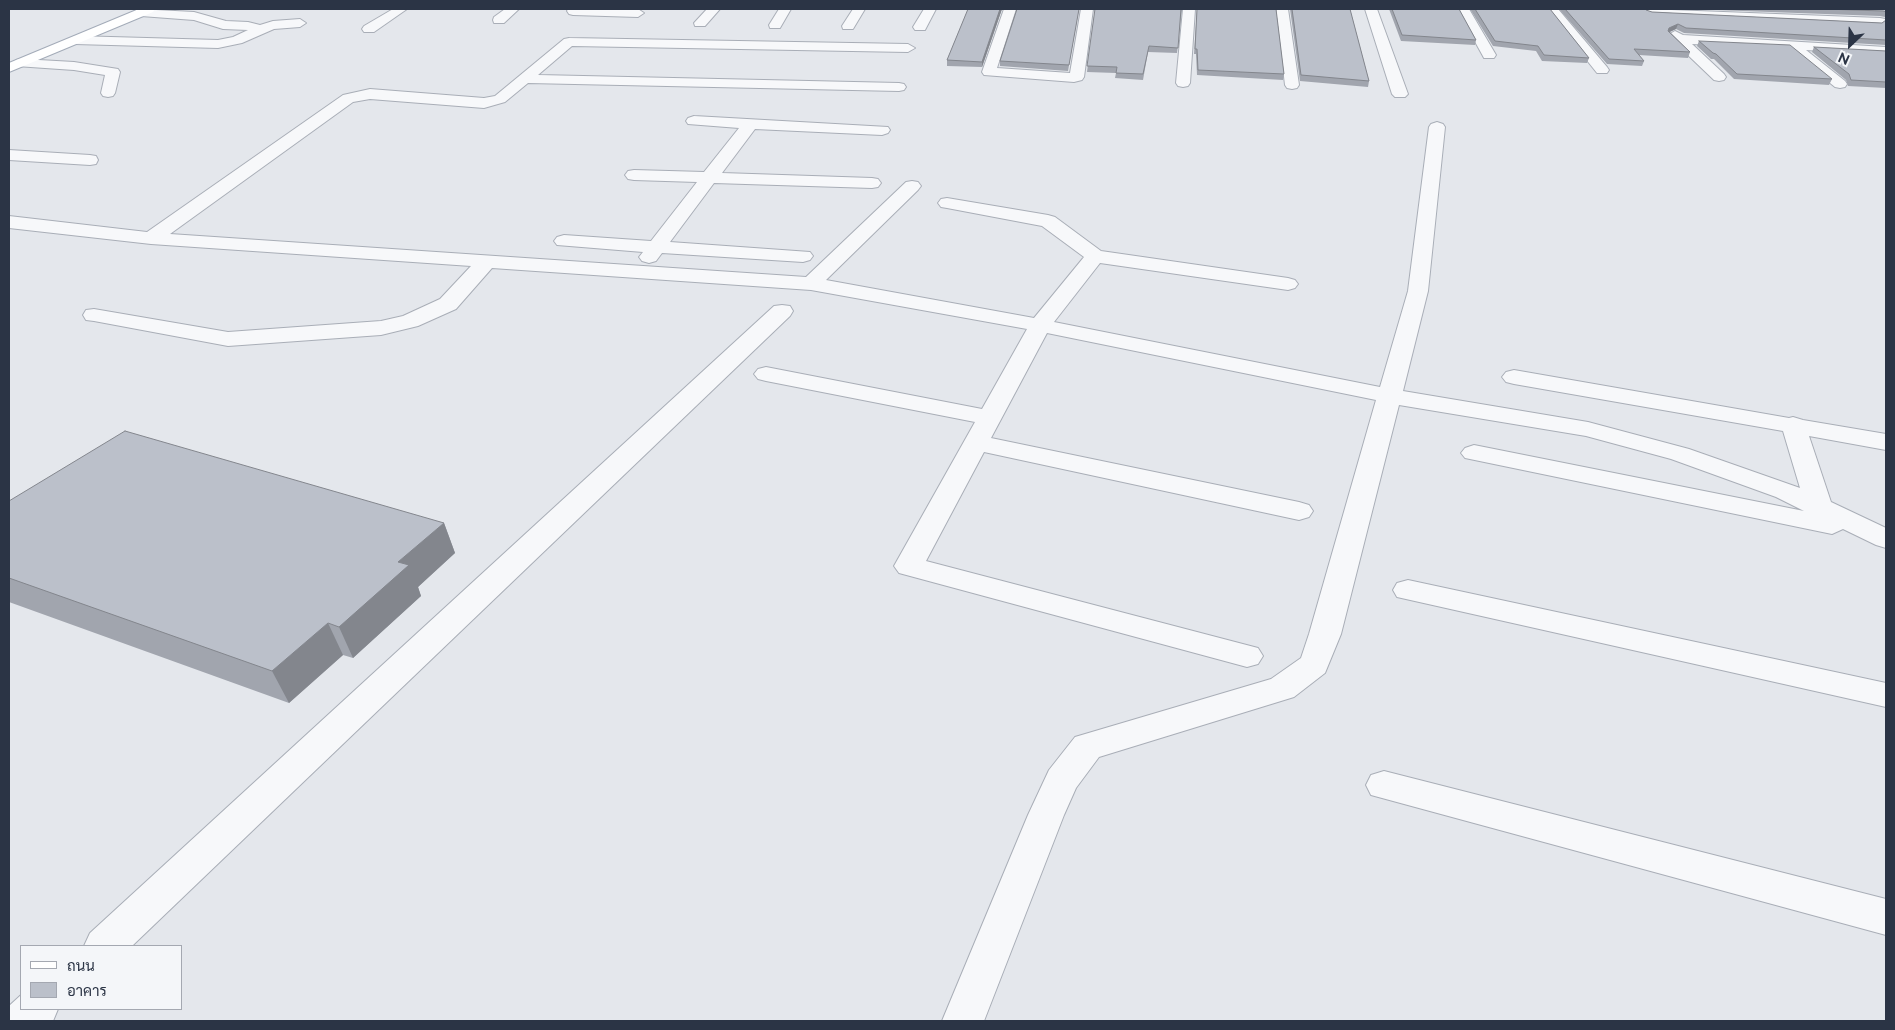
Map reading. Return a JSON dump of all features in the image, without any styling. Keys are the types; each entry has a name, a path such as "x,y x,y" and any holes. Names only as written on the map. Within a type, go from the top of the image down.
{"main road":[{"path":"15,65 145,11"}],"street":[{"path":"369,29 401,9"},
{"path":"499,20 513,9"},
{"path":"700,23 714,9"},
{"path":"775,25 785,9"},
{"path":"848,26 859,9"},
{"path":"920,27 930,9"},
{"path":"1010,9 989,72 1074,78 1077,77 1087,9"},
{"path":"1183,83 1189,9"},
{"path":"1282,9 1292,85"},
{"path":"1371,9 1400,94"},
{"path":"1463,9 1489,55"},
{"path":"1552,9 1602,70"},
{"path":"1860,9 1883,25"},
{"path":"1649,10 1883,25"},
{"path":"1649,10 1719,77"},
{"path":"145,11 216,21 222,25"},
{"path":"573,11 637,14"},
{"path":"122,41 180,15"},
{"path":"76,40 218,44 237,40 273,25 300,23"},
{"path":"186,43 222,25 248,26 260,29"},
{"path":"1680,39 1886,50"},
{"path":"151,238 348,98 370,94 484,103 500,99 566,43 574,41 908,48"},
{"path":"1791,45 1840,84"},
{"path":"9,52 46,52"},
{"path":"15,65 74,66 112,72 108,93"},
{"path":"524,79 898,86"},
{"path":"709,97 718,83"},
{"path":"694,122 882,130"},
{"path":"638,272 750,124"},
{"path":"964,1021 1062,780 1087,747 1282,688 1314,665 1325,634 1418,291 1437,128"},
{"path":"9,155 90,160"},
{"path":"634,176 872,183"},
{"path":"811,284 912,186"},
{"path":"947,203 1048,221 1095,256 1288,284"},
{"path":"9,222 151,238 811,284 1040,325 1390,396 1588,429 1680,454 1785,491 1881,536"},
{"path":"564,241 803,256"},
{"path":"1095,256 1040,325 909,566 1246,656"},
{"path":"94,315 228,338 381,328 410,321 448,304 486,262"},
{"path":"105,945 782,311"},
{"path":"766,374 990,418"},
{"path":"1514,377 1793,424 1886,442"},
{"path":"1793,424 1819,507"},
{"path":"976,443 1299,511"},
{"path":"1474,453 1881,536"},
{"path":"1408,590 1886,695"},
{"path":"1384,785 1886,917"},
{"path":"24,1021 36,1010"}],"building":[{"path":"968,9 1000,9 982,62 947,60"},
{"path":"1017,9 1079,9 1069,65 1000,61"},
{"path":"1095,9 1181,9 1178,48 1149,46 1143,74 1116,73 1117,67 1087,66"},
{"path":"1197,9 1276,9 1284,74 1198,70 1197,49 1195,49"},
{"path":"1292,9 1350,9 1369,81 1301,75"},
{"path":"1392,9 1459,9 1476,40 1402,35"},
{"path":"1475,9 1550,9 1589,58 1544,55 1538,46 1495,41"},
{"path":"1565,9 1646,9 1652,12 1882,23 1886,20 1886,40 1686,28 1678,24 1669,28 1668,31 1690,52 1634,49 1644,61 1609,59"},
{"path":"1824,9 1886,9 1886,12 1883,11"},
{"path":"1699,41 1790,45 1832,79 1737,74"},
{"path":"1814,47 1886,51 1886,82 1851,80 1849,74"},
{"path":"125,431 444,523 398,562 409,565 339,627 328,623 272,671 9,578 9,501"}]}
